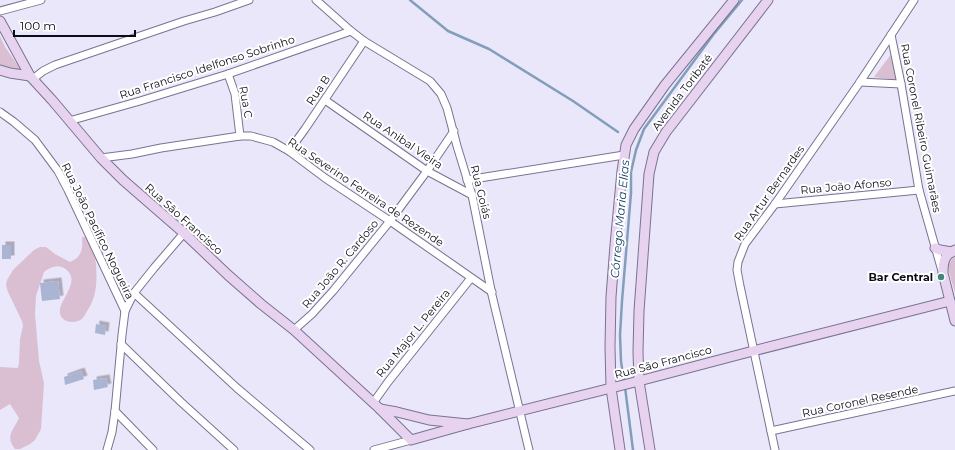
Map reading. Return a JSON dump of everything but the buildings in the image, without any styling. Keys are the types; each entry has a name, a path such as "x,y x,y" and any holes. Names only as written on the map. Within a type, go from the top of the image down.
{"street":[{"path":"0,11 41,0"},
{"path":"0,70 31,78 55,65 249,0"},
{"name":"Rua Goiás","path":"316,0 364,41 430,81 441,94 447,108 472,195 492,292 529,450"},
{"name":"Avenida Toribaté","path":"620,450 610,347 611,297 622,171 626,145 634,129 665,85 734,0"},
{"name":"Avenida Toribaté","path":"650,450 636,382 639,311 649,174 654,152 666,132 768,0"},
{"name":"Rua Artur Bernardes","path":"775,450 737,270 738,262 745,244 775,204 860,82 914,0"},
{"name":"Rua São Francisco","path":"0,21 31,78 101,158 123,180 184,233 228,275 294,330 377,406 411,440"},
{"name":"Rua Francisco Idelfonso Sobrinho","path":"69,121 228,74 351,31"},
{"name":"Rua Coronel Ribeiro Guimarães","path":"890,35 901,84 919,190 943,273"},
{"name":"Rua B","path":"289,151 364,41"},
{"name":"Rua C","path":"228,74 235,94 240,136"},
{"path":"860,82 901,84"},
{"name":"Rua Anibal Vieira","path":"325,100 427,171 472,195"},
{"name":"Rua João Pacífico Nogueira","path":"0,112 35,140 58,171 125,311"},
{"name":"Rua João R. Cardoso","path":"294,330 312,314 333,291 390,221 454,131"},
{"name":"Rua Severino Ferreira de Rezende","path":"101,158 240,136 251,136 273,142 289,151 325,178 492,292"},
{"path":"467,180 624,155"},
{"name":"Rua João Afonso","path":"775,204 919,190"},
{"path":"107,450 112,432 115,411 125,311 134,293 184,233"},
{"path":"935,248 953,251"},
{"path":"953,251 944,260 943,273 955,322"},
{"name":"Rua Major L. Pereira","path":"377,406 388,382 471,278"},
{"name":"Rua João Pacífico Nogueira","path":"134,293 237,388 310,450"},
{"name":"Rua São Francisco","path":"377,406 429,420 468,424 950,301"},
{"path":"121,344 234,450"},
{"name":"Rua Coronel Resende","path":"770,431 955,392"},
{"path":"115,411 153,450"},
{"path":"374,450 468,424"}],"shaded area":[{"path":"0,36 5,47 21,70 0,65"},
{"path":"892,53 897,80 874,77"},
{"path":"82,237 88,237 95,254 96,281 94,297 82,319 74,322 67,321 61,317 60,309 61,304 70,288 71,277 69,272 64,268 56,266 51,267 44,272 36,296 35,314 39,361 44,383 41,429 35,440 30,444 20,449 15,449 10,437 19,418 10,404 0,410 0,367 18,368 20,339 23,326 8,292 6,285 7,280 13,270 34,250 40,247 46,247 70,262 74,260 81,252"},
{"path":"955,257 955,293 948,265"}],"waterway":[{"path":"410,0 448,31 489,49 573,101 618,132"},
{"name":"Córrego Maria Elias","path":"624,382 621,361 620,335 631,193 631,172 636,150 644,129 713,35 742,0"},
{"name":"Córrego Maria Elias","path":"625,387 633,450"}],"place":[{"name":"Bar Central","path":"941,277"}]}
